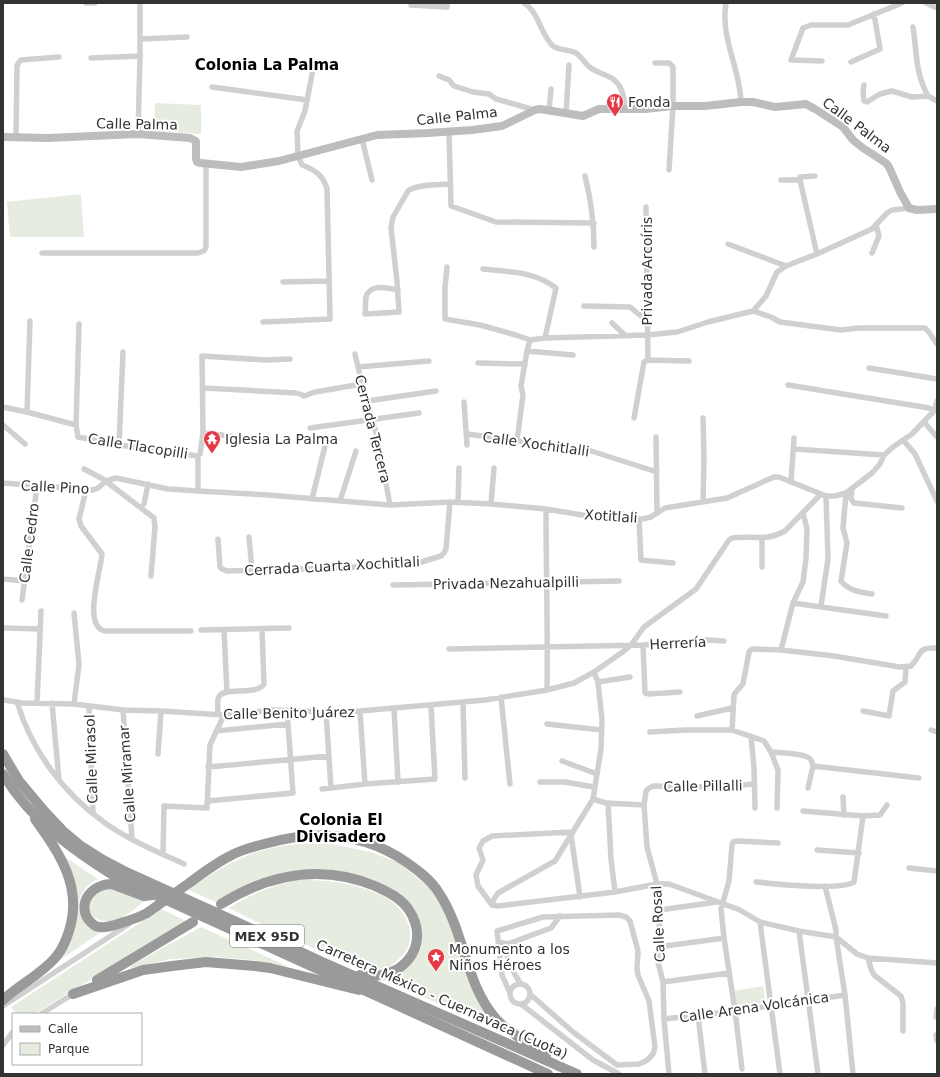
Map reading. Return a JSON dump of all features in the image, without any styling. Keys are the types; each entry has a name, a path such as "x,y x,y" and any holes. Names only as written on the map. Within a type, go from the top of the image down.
{"highway":[{"name":"Carretera México - Cuernavaca (Cuota)","path":"3,754 19,781 32,798 63,831 81,846 124,871 562,1072 577,1074"},
{"path":"3,758 31,802 57,829 93,856 122,873 210,915 562,1072"},
{"name":"Carretera México - Cuernavaca (Cuota)","path":"3,774 28,810 78,856 99,870 544,1074"},
{"path":"3,774 29,809 58,837 83,856 116,877 548,1074"},
{"path":"3,1000 55,958 67,937 72,923 74,907 73,893 65,867 55,848 28,810"},
{"path":"153,895 144,896 112,884 107,884 96,888 91,892 83,908 91,923 99,927 107,927 142,915 216,863 231,855 247,848 289,837 326,835 360,841 392,853 425,876 439,892 456,926 476,987 485,1004 497,1020 562,1072"},
{"path":"221,904 246,890 271,880 304,875 337,876 365,882 391,893 402,901 409,910 415,922 417,929 416,942 410,958 401,967 387,974 375,977 361,975 329,962 320,961"},
{"path":"73,994 77,990 108,974 193,922"},
{"path":"73,994 143,970 206,962 270,968 317,981 364,991"}],"street":[{"path":"86,3 95,3"},
{"path":"138,134 140,3"},
{"path":"411,5 447,7 447,3"},
{"path":"524,3 530,5 545,37 553,46 559,49 575,52 590,67 618,83 623,92 626,110"},
{"path":"726,3 724,16 726,38 739,80 741,102"},
{"path":"822,61 791,60 803,28 811,25 848,25 902,3"},
{"path":"926,3 937,8"},
{"path":"851,62 880,49 874,14"},
{"path":"913,27 918,75 928,96 937,102"},
{"path":"140,39 187,37"},
{"path":"91,58 140,56"},
{"path":"16,137 17,66 19,62 21,60 59,57"},
{"path":"655,63 669,63 673,67 673,106 669,170"},
{"path":"263,322 330,319 328,281 329,214 327,189 324,179 316,172 302,166 298,156 297,131 305,111 314,64"},
{"path":"566,114 569,65"},
{"path":"439,76 450,80 454,86 473,92 489,94 496,99 535,110"},
{"path":"864,85 864,101 867,102 880,94 892,91 912,97 928,96"},
{"path":"212,86 307,100"},
{"path":"549,111 551,88"},
{"name":"Calle Palma","path":"3,137 48,138 138,134 193,139 196,141 197,162 240,167 279,161 377,135 449,132 502,126 540,109 584,116 599,109 626,110 673,106 705,106 741,102 753,102 775,108 806,104 843,127 853,140 886,163 909,208"},
{"path":"449,132 450,206 496,222 594,224"},
{"path":"362,139 372,180"},
{"path":"42,254 198,253 204,251 206,247 206,164"},
{"path":"585,176 591,200 594,224 594,247"},
{"path":"781,180 800,179 814,176"},
{"path":"800,179 817,254"},
{"path":"398,290 386,287 373,289 368,292 365,314 400,312 398,290 391,228 393,217 408,191 411,188 449,184"},
{"name":"Privada Arcoíris","path":"646,207 647,335"},
{"path":"753,311 766,296 777,272 786,266 817,254 872,229 887,213 892,210 909,208 917,210 937,209"},
{"path":"872,253 879,236 876,224"},
{"path":"728,244 786,266"},
{"path":"447,267 445,286 445,319 480,325 530,340 545,338 647,335 677,332 753,311 771,317 780,322 841,330 858,328 925,328 937,344"},
{"path":"483,269 533,275 548,282 556,288 545,338"},
{"path":"283,282 328,281"},
{"path":"584,306 630,307 648,321"},
{"path":"27,412 30,321"},
{"path":"612,323 625,335"},
{"path":"3,407 76,425 79,324"},
{"path":"647,335 648,360"},
{"path":"517,440 522,414 523,395 521,386 526,351 530,340"},
{"path":"526,351 573,355"},
{"path":"119,445 123,352"},
{"name":"Cerrada Tercera","path":"355,354 372,420 378,436 390,505"},
{"path":"290,359 266,360 202,356 203,433 200,454 198,456 198,491 390,505"},
{"path":"634,418 644,362 648,360 689,361"},
{"path":"358,368 429,361"},
{"path":"478,363 525,364"},
{"path":"868,368 937,379"},
{"path":"203,388 298,393 304,396 315,392 362,384"},
{"path":"788,385 936,410"},
{"path":"367,401 436,391"},
{"path":"631,645 644,627 696,589 729,540 737,537 762,538 778,535 785,531 824,495 835,496 846,493 852,489 872,473 880,464 884,455 904,440 936,410 937,400"},
{"path":"464,402 467,446"},
{"path":"310,428 419,413"},
{"path":"703,418 703,501"},
{"path":"924,422 937,437"},
{"path":"3,425 25,444"},
{"name":"Calle Tlacopilli","path":"76,425 78,437 119,445 198,456"},
{"path":"203,433 268,440"},
{"name":"Calle Xochitlalli","path":"466,434 588,450 657,472"},
{"path":"656,437 657,513"},
{"path":"791,482 794,438"},
{"path":"904,440 915,454 937,501"},
{"path":"312,499 325,446"},
{"path":"794,449 884,455"},
{"path":"340,501 356,451"},
{"path":"458,502 459,468"},
{"path":"491,504 494,468"},
{"path":"84,470 106,481 154,518 155,527 151,576"},
{"name":"Xotitlali","path":"390,505 458,502 546,509 607,519 639,519 651,517 665,508 727,498 774,476 779,476 824,495"},
{"name":"Calle Pino","path":"3,483 86,490 98,488 106,481 116,478 168,489 198,491"},
{"path":"144,504 148,484"},
{"name":"Calle Cedro","path":"22,600 37,486"},
{"path":"852,489 851,499 854,503 902,508"},
{"path":"86,490 79,519 81,526 102,554 94,602 97,627 100,630 105,631 191,632"},
{"path":"846,493 843,528 847,543 841,581 846,587 855,591 872,594"},
{"path":"821,606 828,560 824,495"},
{"name":"Cerrada Cuarta Xochitlali","path":"218,539 220,567 227,571 338,568 418,563 435,558 444,553 446,549 450,502"},
{"path":"546,509 548,646 547,690"},
{"path":"781,650 793,603 803,582 807,529 804,513"},
{"path":"639,519 641,560 673,563"},
{"path":"249,537 252,570"},
{"path":"762,538 762,567"},
{"path":"3,579 24,581"},
{"name":"Privada Nezahualpilli","path":"393,585 546,581 618,581"},
{"path":"793,603 886,616"},
{"path":"37,703 41,611"},
{"path":"74,613 79,664 74,704"},
{"path":"3,628 40,629"},
{"path":"200,630 262,630 289,628"},
{"path":"224,630 226,692"},
{"path":"162,854 164,806 207,808 210,745 221,715 218,697 226,692 256,690 261,688 264,684 262,630"},
{"name":"Herrería","path":"450,649 643,645 707,640 724,641"},
{"name":"Calle Benito Juárez","path":"4,700 17,702 74,704 123,710 221,715 274,710 326,712 431,706 547,690 574,683 594,672 631,645"},
{"path":"643,645 645,693 680,692"},
{"path":"732,730 732,708 734,695 745,679 750,650 755,648 834,656 900,667 911,666 920,652 924,649 937,648"},
{"path":"863,711 888,716 893,691 906,682 906,666"},
{"path":"492,905 494,898 498,893 554,861 572,834 592,799 601,749 602,720 598,682 594,672"},
{"path":"598,682 630,677"},
{"path":"501,697 510,784"},
{"path":"17,702 22,720 33,743 70,793 105,823 132,839 184,864"},
{"path":"463,702 465,778"},
{"path":"52,703 59,780"},
{"name":"Calle Mirasol","path":"89,706 93,812"},
{"path":"322,789 364,784 434,779 431,706"},
{"path":"394,708 398,782"},
{"path":"697,716 732,708"},
{"name":"Calle Miramar","path":"123,710 132,839"},
{"path":"207,801 293,793 287,710"},
{"path":"158,754 161,711"},
{"path":"360,711 364,784"},
{"path":"326,712 331,788"},
{"path":"216,731 288,724"},
{"path":"547,724 601,730"},
{"path":"650,732 732,730 764,741 771,752 778,770 777,808"},
{"path":"751,736 754,768 755,808"},
{"path":"771,752 808,757 813,766 808,788"},
{"path":"208,767 329,756"},
{"path":"562,761 597,774"},
{"path":"813,766 919,778"},
{"path":"540,782 565,782 594,787"},
{"name":"Calle Pillalli","path":"653,786 720,787 754,784"},
{"name":"Calle Rosal","path":"653,786 646,791 644,805 647,847 657,884 660,910 658,962 663,982 664,1020 669,1074"},
{"path":"843,797 844,815"},
{"path":"592,799 608,803 644,805"},
{"path":"608,803 610,844 615,892"},
{"path":"803,811 863,816 880,815 887,805"},
{"path":"756,882 785,885 826,886 847,885 854,882 863,816"},
{"path":"572,834 580,896"},
{"path":"572,834 492,836 483,841 479,848 483,860 476,875 478,886 492,905 506,906 615,892 657,884 669,884 740,910 760,922 799,931 836,937 857,954 868,958 937,963"},
{"path":"742,1069 720,902 729,881 733,842 778,843"},
{"path":"817,850 859,853"},
{"path":"909,868 937,871"},
{"path":"826,886 836,930 845,995 853,1074"},
{"path":"660,910 720,902"},
{"path":"3,1006 142,915"},
{"path":"529,997 617,1065 639,1064 646,1061 653,1054 655,1047 649,1001 638,975 638,951 630,921 626,917 618,915 543,917 497,930 502,975 513,1001 521,1004 536,1015 593,1060 619,1074"},
{"path":"498,942 508,944 551,928 560,916"},
{"path":"760,922 780,1074"},
{"path":"799,931 818,1074"},
{"path":"658,947 724,938"},
{"path":"508,944 506,953 508,962 520,983 528,987 529,997 536,1015"},
{"path":"868,958 870,970 874,975 901,996 903,1003 903,1032"},
{"path":"663,982 729,973"},
{"path":"510,993 512,987 520,983"},
{"path":"44,1013 73,994"},
{"name":"Calle Arena Volcánica","path":"664,1020 845,995"},
{"path":"521,1004 529,997"},
{"path":"936,1017 937,1009"},
{"path":"698,1016 705,1074"},
{"path":"3,1039 12,1033"},
{"path":"3,1045 12,1033"}],"green space":[{"path":"155,103 201,105 201,134 154,131"},
{"path":"81,194 84,237 10,237 7,202"},
{"path":"293,844 331,844 371,852 399,863 432,890 446,914 456,940 469,983 479,1004 503,1032 380,978 407,965 418,920 387,889 374,880 339,871 320,869 284,873 267,878 233,892 216,902 188,890 223,867 260,851"},
{"path":"65,857 98,879 89,885 83,892 79,901 79,907 85,922 104,930 54,964 71,932"},
{"path":"298,880 319,880 349,884 369,890 389,900 398,907 408,922 410,938 409,945 405,953 390,966 385,968 376,970 366,968 352,964 297,941 229,908 262,891"},
{"path":"111,888 145,901 119,919 113,921 102,921 93,916 89,907 89,901 100,889"},
{"path":"161,909 186,921 36,1013 15,1013 11,1007"},
{"path":"201,927 289,967 254,960 215,957 171,959 131,968 130,966"},
{"path":"763,986 765,1002 736,1007 733,991"}],"place":[{"name":"Fonda","path":"615,117"},
{"name":"Iglesia La Palma","path":"212,454"},
{"name":"Monumento a los Niños Héroes","path":"436,972"}],"district":[{"name":"Colonia La Palma","path":"267,65"},
{"name":"Colonia El Divisadero","path":"341,828"}]}
